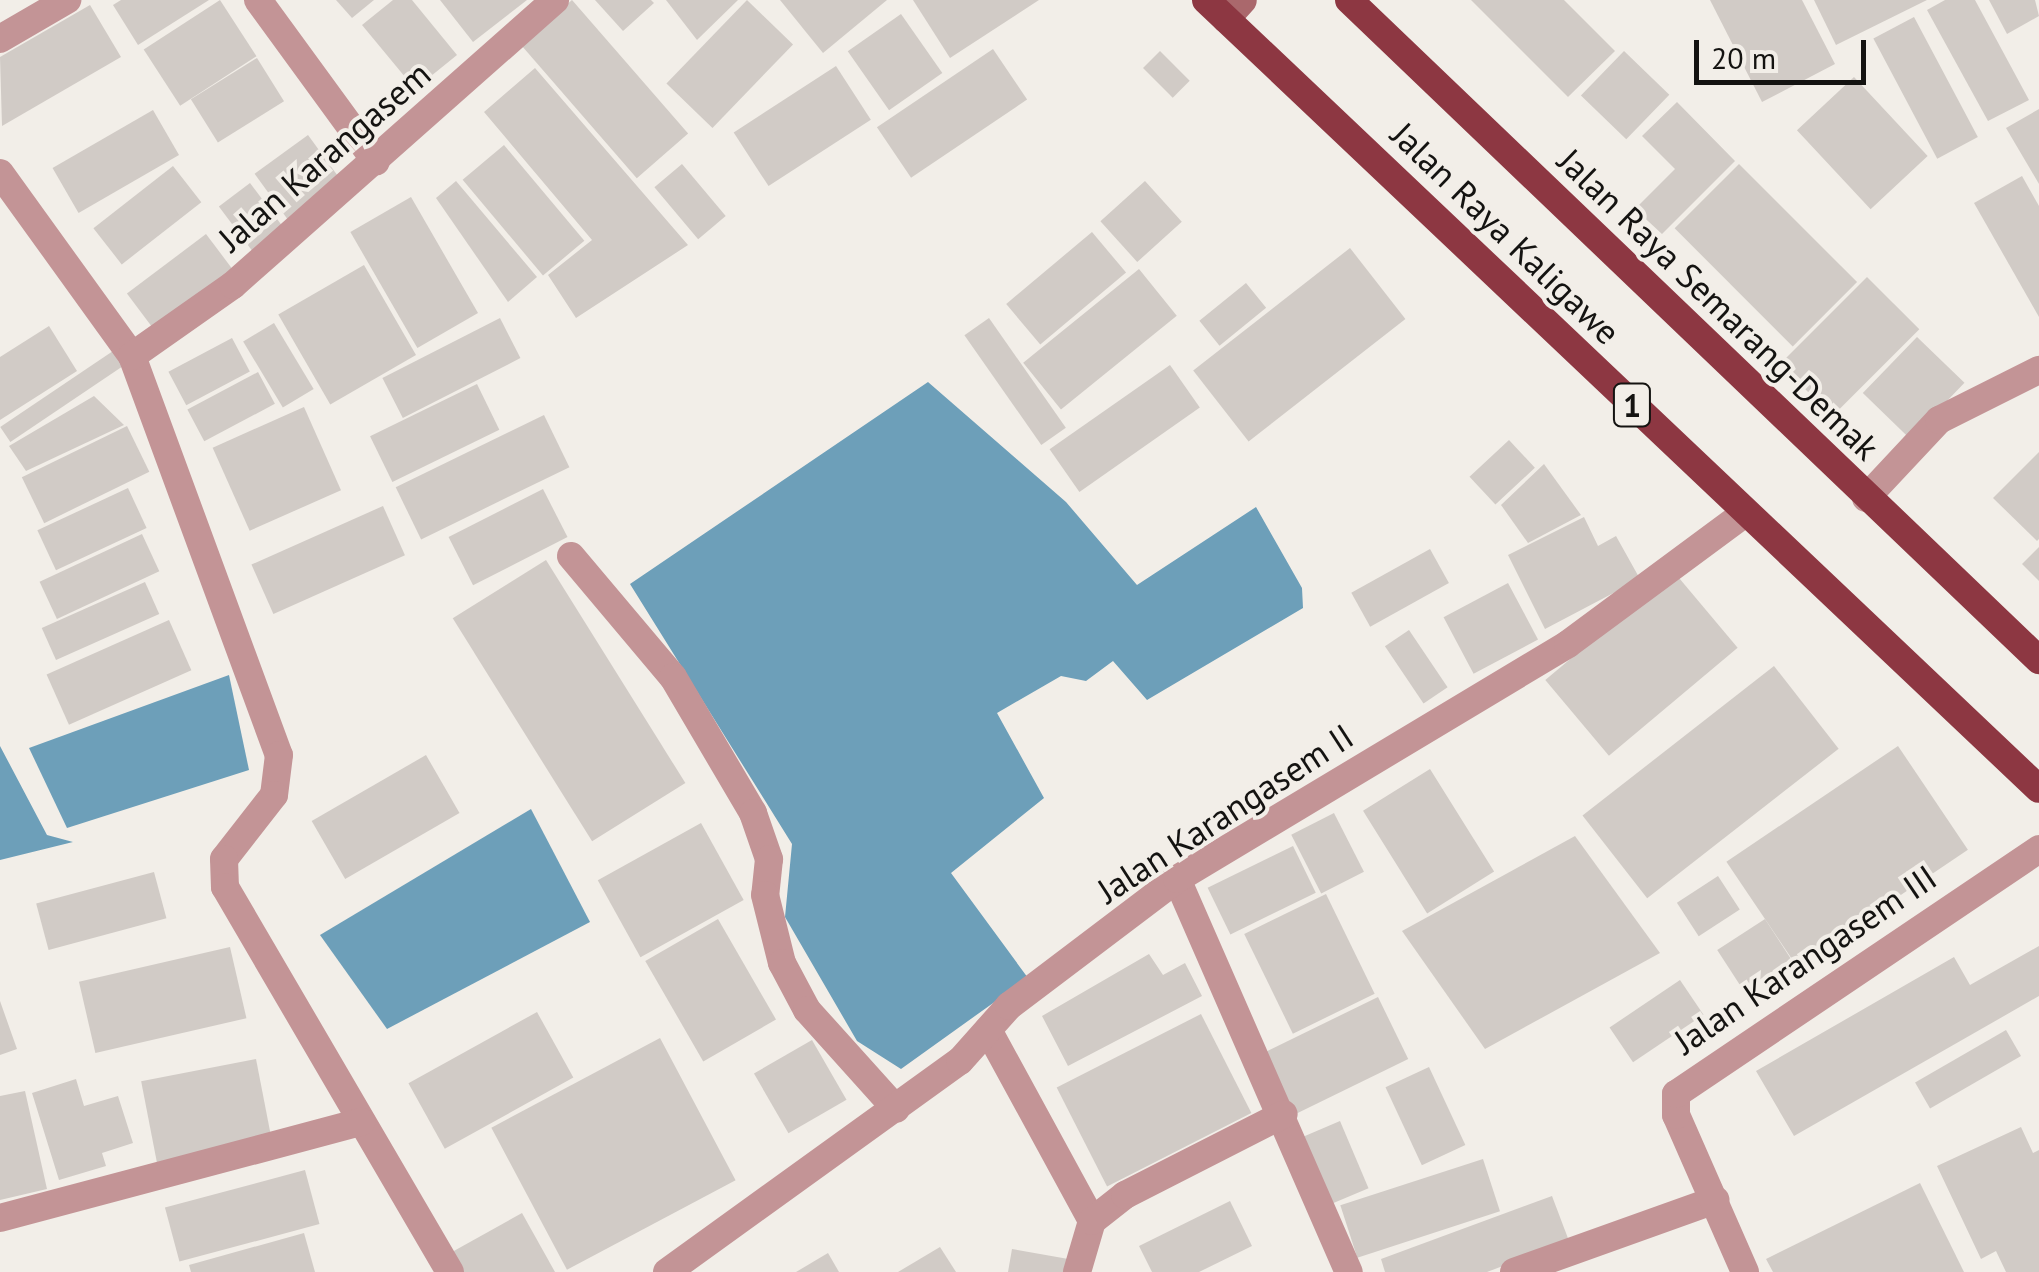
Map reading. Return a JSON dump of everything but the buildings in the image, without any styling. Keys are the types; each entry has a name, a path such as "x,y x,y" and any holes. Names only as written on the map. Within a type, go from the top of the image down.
{"highway":[{"name":"Jalan Raya Semarang-Demak","path":"1349,0 2039,660"},
{"name":"Jalan Raya Kaligawe","path":"1225,6 1745,513 2039,789"}],"street":[{"path":"0,38 67,0"},
{"path":"258,0 376,162"},
{"name":"Jalan Karangasem","path":"132,356 233,286 555,0"},
{"path":"0,172 132,356 279,755 274,795 224,858 225,887 450,1272"},
{"path":"1866,498 1939,420 2039,370"},
{"name":"Jalan Karangasem II","path":"667,1272 896,1109 988,1030 1010,1006 1177,879 1568,644 1745,513"},
{"path":"571,556 673,677 753,813 769,858 765,894 782,964 807,1010 896,1109"},
{"name":"Jalan Karangasem III","path":"1745,1272 1676,1115 1673,1103 1682,1085 2039,848"},
{"path":"1177,879 1284,1114 1349,1272"},
{"path":"988,1030 1092,1221"},
{"path":"1077,1272 1092,1221 1125,1195 1284,1114"},
{"path":"0,1218 361,1122"},
{"path":"1514,1272 1715,1200"}],"water":[{"path":"928,382 1066,502 1137,585 1256,507 1302,588 1303,608 1147,700 1113,661 1086,681 1061,676 997,713 1044,798 951,873 1028,978 901,1069 857,1041 785,917 792,844 630,584"},
{"path":"229,675 249,770 67,828 29,748"},
{"path":"0,746 47,835 73,842 0,860"},
{"path":"531,809 590,922 387,1029 320,935"}]}
